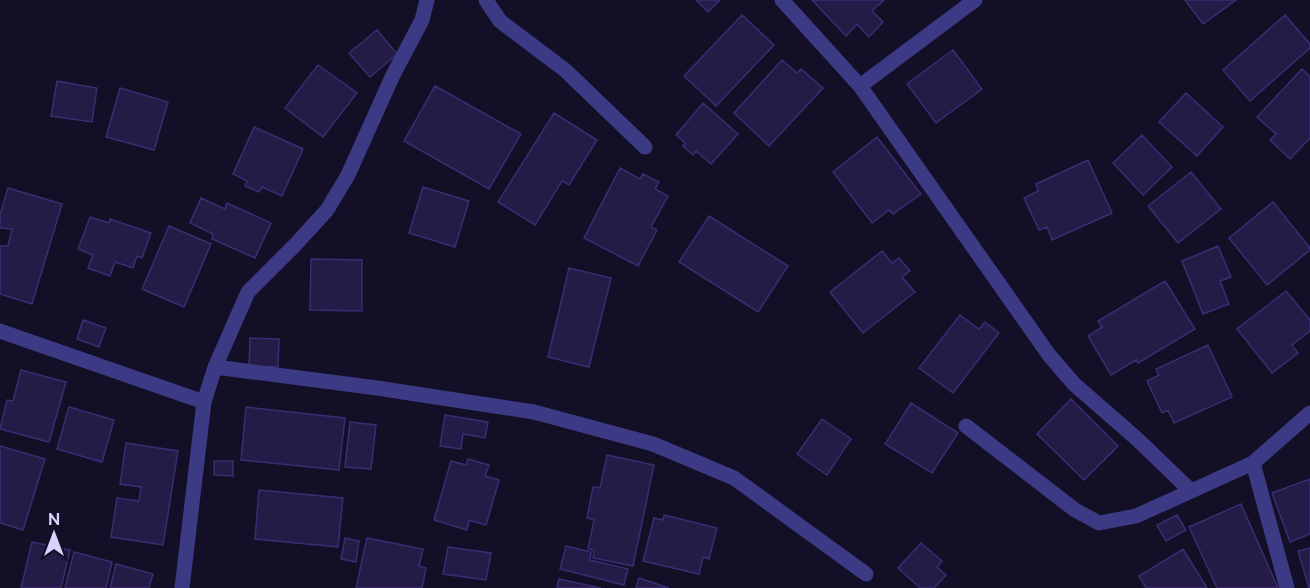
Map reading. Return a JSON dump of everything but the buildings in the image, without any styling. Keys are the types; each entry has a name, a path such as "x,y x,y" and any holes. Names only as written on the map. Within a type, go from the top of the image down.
{"street":[{"path":"486,0 500,21 565,70 645,147"},
{"path":"782,0 860,86 1049,355 1074,384 1137,439 1191,491"},
{"path":"860,86 975,0"},
{"path":"182,588 204,402 215,367 248,292 327,210 348,175 429,1"},
{"path":"0,331 204,402"},
{"path":"215,367 377,387 534,412 653,444 734,478 866,574"},
{"path":"966,426 1075,510 1099,523 1136,516 1253,463 1310,413"},
{"path":"1253,463 1287,588"}]}
